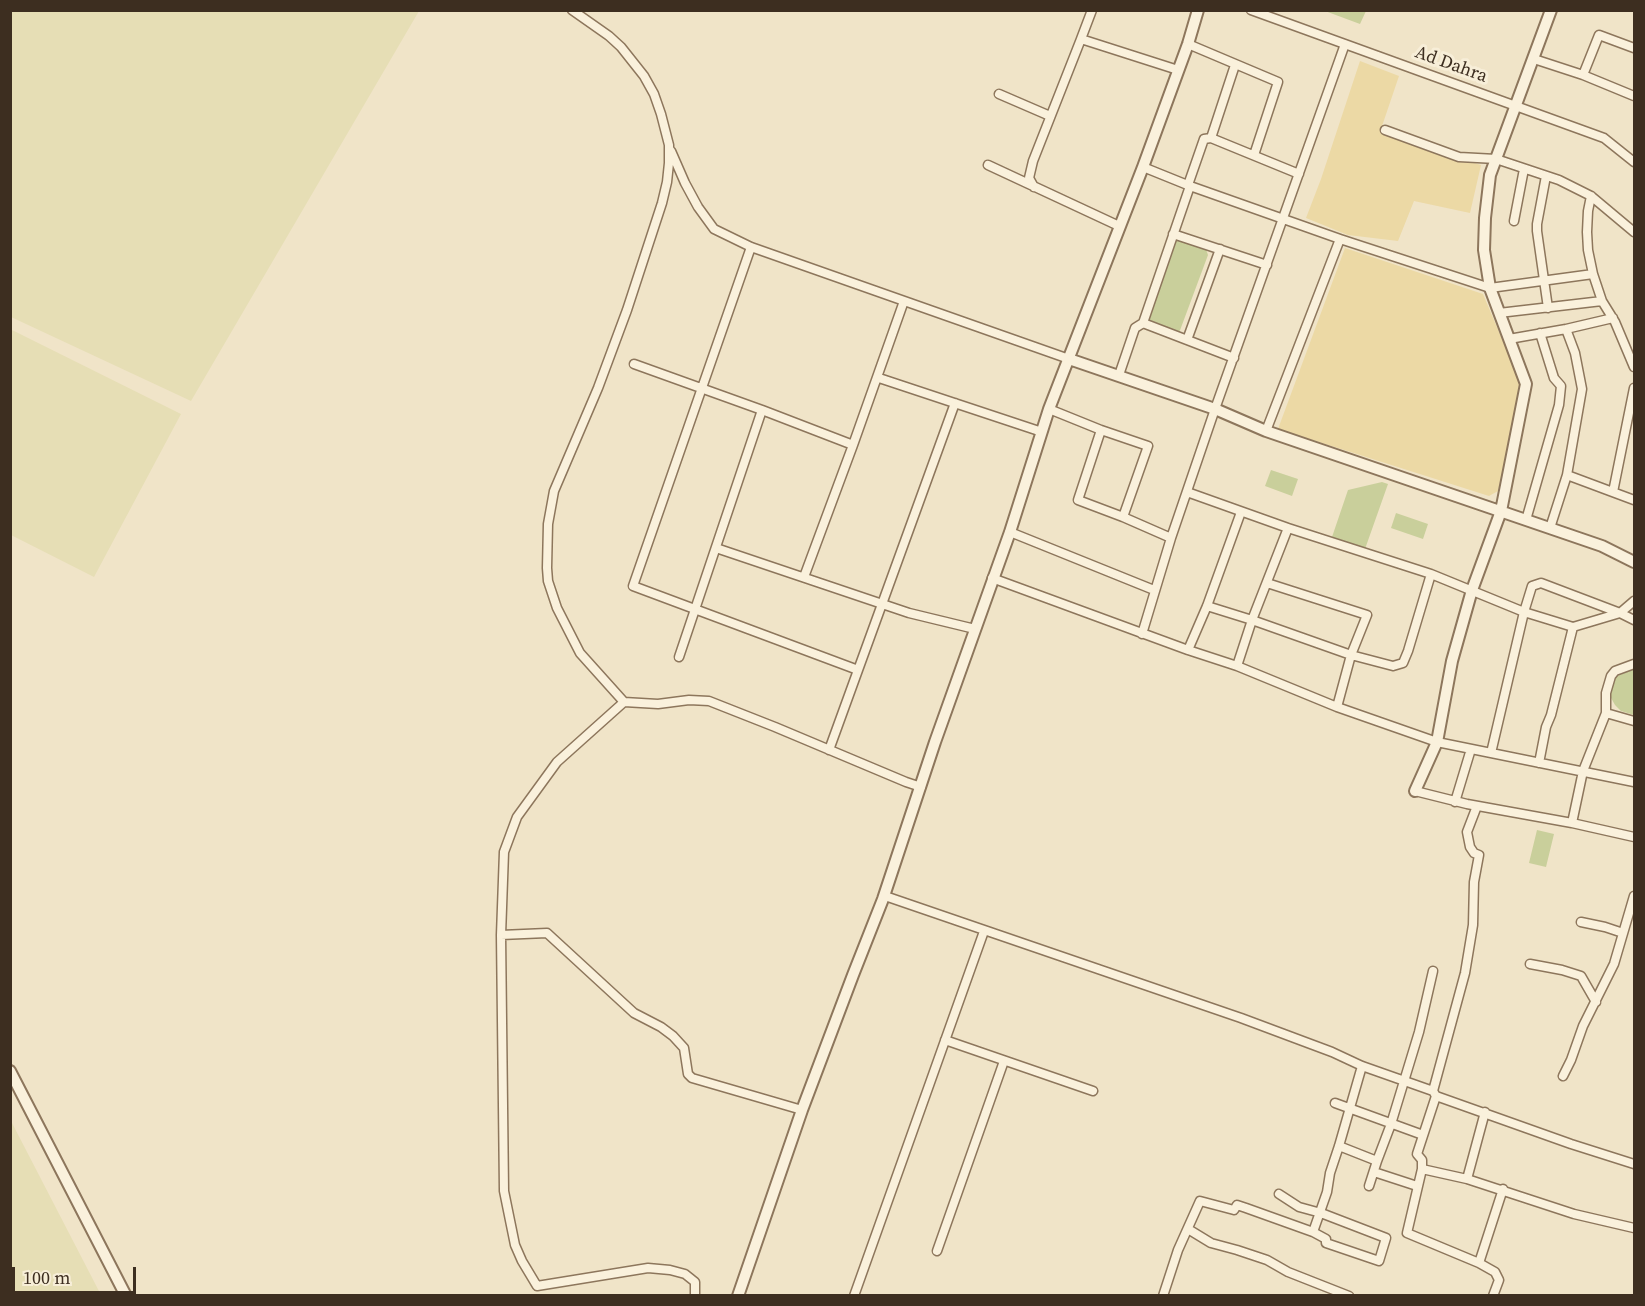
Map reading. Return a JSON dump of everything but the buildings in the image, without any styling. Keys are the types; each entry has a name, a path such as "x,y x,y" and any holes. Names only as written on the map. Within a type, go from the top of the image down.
{"street":[{"path":"572,10 609,36 645,76 654,94 669,145 685,183 698,207 714,229 751,247 1215,409 1266,430 1602,546 1635,562"},
{"path":"1034,187 1029,178 1033,161 1092,10"},
{"path":"738,1296 802,1110 885,896 992,578 1010,532 1049,409 1143,167 1188,44 1198,10"},
{"name":"Ad Dahra","path":"1251,10 1604,138 1635,162"},
{"path":"1551,10 1490,176 1485,218 1484,250 1490,288 1526,384 1501,511 1472,590 1452,661 1437,742 1415,791 1455,802 1635,837"},
{"path":"1582,75 1599,35 1635,48"},
{"path":"1081,39 1178,70"},
{"path":"1188,44 1278,82 1254,156"},
{"path":"1142,634 1171,538 1215,409 1345,44"},
{"path":"1534,59 1635,96"},
{"path":"1211,138 1235,65"},
{"path":"999,94 1050,116"},
{"path":"1385,130 1460,157 1496,159 1559,180 1591,196 1635,232"},
{"path":"1119,375 1135,328 1143,323 1204,139 1211,138 1299,174"},
{"path":"669,145 667,182 662,203 627,310 554,491 546,540 548,581 557,608 580,653 624,702 658,704 689,700 708,701 921,787"},
{"path":"988,165 1119,226"},
{"path":"1143,167 1189,186 1340,239 1490,288 1593,274"},
{"path":"1514,221 1524,169"},
{"path":"1546,176 1537,224 1548,308"},
{"path":"1591,196 1587,232 1593,274 1602,301 1613,318 1635,367"},
{"path":"1173,234 1267,265"},
{"path":"1266,430 1340,239"},
{"path":"751,247 633,586 858,670"},
{"path":"1187,340 1220,249"},
{"path":"804,577 904,301"},
{"path":"1499,313 1602,301"},
{"path":"1509,339 1613,318"},
{"path":"1143,323 1234,358"},
{"path":"1550,528 1567,475 1582,389 1575,353 1566,329"},
{"path":"1526,520 1559,405 1561,386 1554,378 1540,333"},
{"path":"1627,347 1635,339"},
{"path":"634,364 853,445"},
{"path":"879,378 1042,432"},
{"path":"1613,492 1635,388"},
{"path":"829,750 956,403"},
{"path":"1049,409 1148,446 1122,517"},
{"path":"679,657 762,410"},
{"path":"1101,430 1078,500 1171,538"},
{"path":"1567,475 1635,500"},
{"path":"1187,492 1288,528 1431,574 1524,612 1573,627 1620,613 1635,601"},
{"path":"1188,650 1207,606 1241,512"},
{"path":"1237,666 1252,620 1288,528"},
{"path":"1010,532 1155,591"},
{"path":"716,548 909,613 975,629"},
{"path":"1207,606 1351,655 1394,666 1403,663 1408,651 1431,574"},
{"path":"992,578 1142,634 1237,666 1337,707 1437,742 1635,782"},
{"path":"1267,583 1367,615 1351,655 1337,707"},
{"path":"1491,753 1532,586 1541,583 1635,620"},
{"path":"1539,763 1546,727 1573,627"},
{"path":"1572,823 1583,771 1606,713 1606,693 1611,676 1615,671 1635,664"},
{"path":"624,702 557,762 517,817 504,852 501,935 504,1191 515,1245 537,1286 648,1268 685,1274 696,1282 694,1296"},
{"path":"1606,713 1635,721"},
{"path":"1455,802 1471,749"},
{"path":"1477,806 1467,832 1470,847 1474,853 1479,855 1474,882 1473,925 1465,973 1417,1154 1422,1160 1422,1169 1407,1233 1496,1272 1499,1280 1493,1296"},
{"path":"885,896 1241,1018 1571,1144 1635,1164"},
{"path":"1563,1076 1583,1026 1614,964 1635,896"},
{"path":"1581,922 1623,933"},
{"path":"501,935 547,933 634,1013 673,1036 684,1048 688,1074 692,1078 802,1110"},
{"path":"854,1296 983,934"},
{"path":"1530,964 1581,976 1596,1002"},
{"path":"1369,1186 1419,1032 1433,971"},
{"path":"945,1040 1093,1091"},
{"path":"937,1251 1004,1061"},
{"path":"1313,1232 1321,1213 1330,1173 1362,1066"},
{"path":"10,1071 126,1296"},
{"path":"1335,1103 1423,1135"},
{"path":"1467,1179 1485,1112"},
{"path":"1339,1146 1377,1161"},
{"path":"1422,1169 1503,1189 1574,1214 1635,1228"},
{"path":"1374,1172 1417,1186"},
{"path":"1479,1263 1503,1189"},
{"path":"1163,1296 1178,1250 1200,1201 1233,1210 1237,1205 1313,1232 1326,1239 1326,1243 1379,1261 1386,1238 1299,1207 1279,1194"},
{"path":"1188,1228 1211,1243 1267,1260 1288,1272 1349,1296"}],"shaded area":[{"path":"11,10 419,11 191,401 11,317"},
{"path":"10,329 181,414 94,577 11,535"},
{"path":"11,1121 101,1295 11,1295"}],"green space":[{"path":"1366,10 1360,24 1325,11"},
{"path":"1176,240 1206,249 1208,255 1179,333 1147,323"},
{"path":"1271,470 1298,479 1292,496 1265,486"},
{"path":"1382,482 1388,484 1365,549 1332,537 1348,490"},
{"path":"1396,513 1428,524 1423,539 1391,528"},
{"path":"1634,669 1634,715 1621,711 1610,696 1615,677"},
{"path":"1537,830 1554,834 1546,867 1529,863"}],"sand":[{"path":"1360,61 1399,76 1380,132 1481,165 1470,213 1414,201 1398,241 1348,235 1306,218"},
{"path":"1345,248 1483,294 1523,389 1498,491 1489,496 1278,429"}]}
